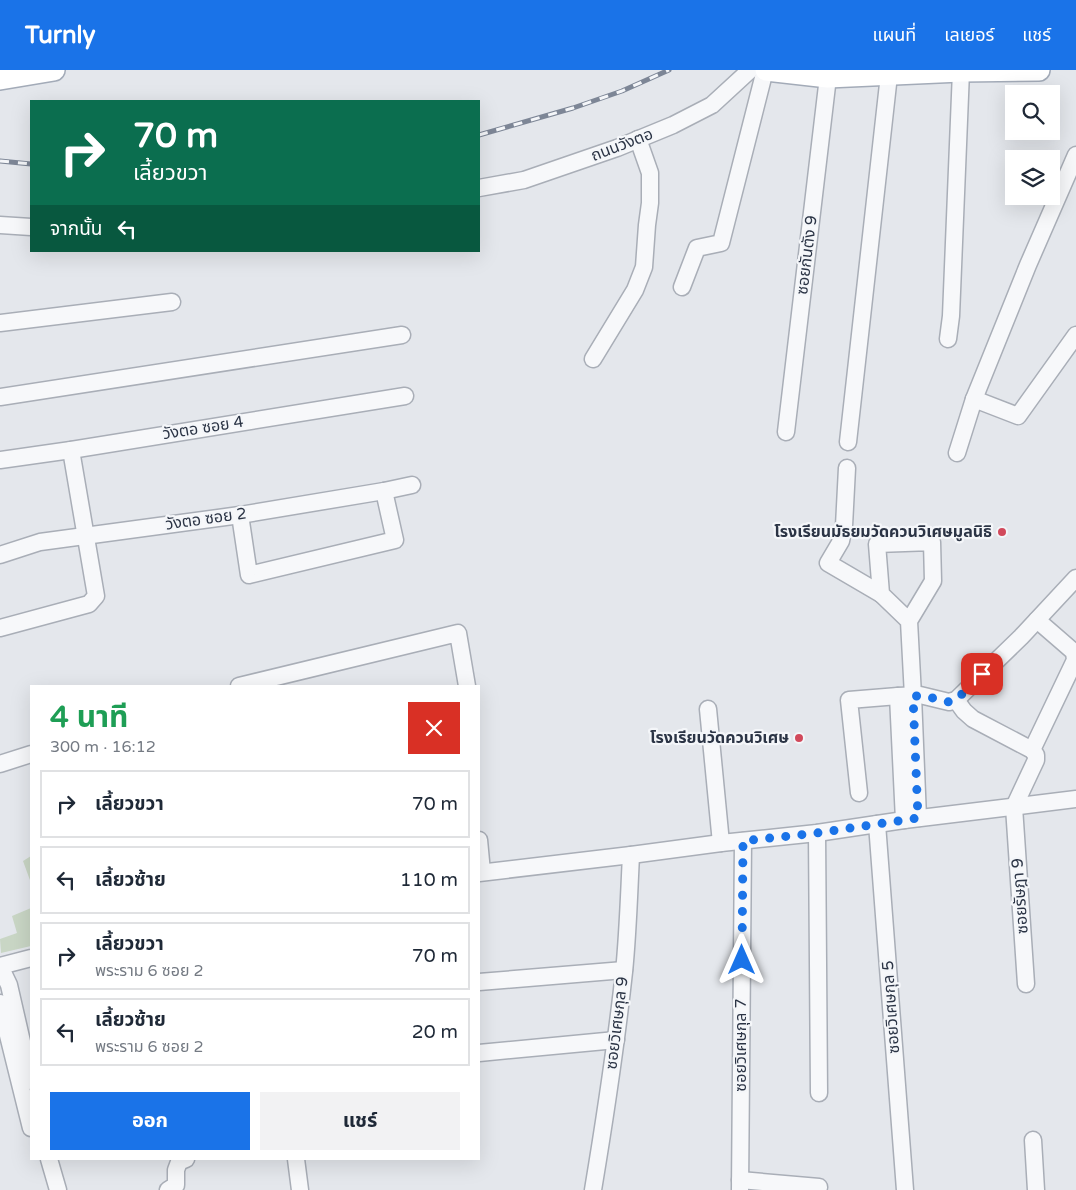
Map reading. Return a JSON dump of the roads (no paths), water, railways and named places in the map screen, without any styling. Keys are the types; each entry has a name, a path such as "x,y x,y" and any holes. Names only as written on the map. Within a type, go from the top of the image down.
{"main road":[{"path":"0,79 54,70"},
{"path":"766,70 798,72 828,77 961,71 1039,70"}],"street":[{"name":"ถนนวังตอ","path":"480,188 524,180 617,148 673,125 712,105 750,70"},
{"path":"682,287 697,248 721,243 766,70"},
{"path":"948,339 952,306 961,71"},
{"path":"848,442 889,75"},
{"name":"ซอยกันตัง 9","path":"786,432 828,77"},
{"path":"593,359 635,290 644,267 650,203 650,174 638,139"},
{"path":"957,453 974,399 1028,265 1076,156"},
{"path":"0,225 30,227"},
{"path":"0,323 172,302"},
{"path":"0,397 402,335"},
{"path":"974,399 1018,416 1074,340"},
{"name":"วังตอ ซอย 4","path":"0,460 405,396"},
{"path":"0,628 89,604 96,596 71,450"},
{"path":"847,468 844,526 841,541 828,563 881,594 908,621"},
{"name":"วังตอ ซอย 2","path":"0,555 40,542 240,515 412,485"},
{"path":"240,515 249,575 395,540 384,491"},
{"path":"881,594 878,544 932,542 933,581 908,621 906,696 911,819"},
{"path":"859,793 849,700 925,696 949,702 956,700 1022,637 1076,578"},
{"path":"1032,750 1075,660 1074,652 1037,620"},
{"path":"243,685 458,632 467,685"},
{"path":"956,700 973,719 1032,750 1036,755 1036,760 1014,807"},
{"path":"708,709 721,843"},
{"path":"0,764 30,754"},
{"path":"480,872 817,833 911,819 1076,799"},
{"name":"ซอยรัษฎา 9","path":"1014,807 1026,984"},
{"name":"ซอยวิเศษกุล 5","path":"877,824 904,1190"},
{"path":"817,833 819,1093"},
{"name":"ซอยวิเศษกุล 7","path":"740,1185 743,841"},
{"name":"ซอยวิเศษกุล 9","path":"593,1190 616,1040 624,970 631,855"},
{"path":"30,958 0,966 10,985 30,1079"},
{"path":"480,982 624,970"},
{"path":"0,1003 30,1124"},
{"path":"480,1053 616,1040"},
{"path":"1033,1140 1036,1190"},
{"path":"47,1190 50,1160"},
{"path":"50,1160 58,1190"},
{"path":"168,1190 176,1185 176,1170 179,1162 184,1160"},
{"path":"296,1160 300,1190"},
{"path":"740,1185 819,1187"}],"railway":[{"path":"480,135 573,108 622,91 669,70"},
{"path":"0,161 30,164"}],"place":[{"name":"โรงเรียนมัธยมวัดควนวิเศษมูลนิธิ","path":"1002,532"},
{"name":"โรงเรียนวัดควนวิเศษ","path":"799,738"}]}
